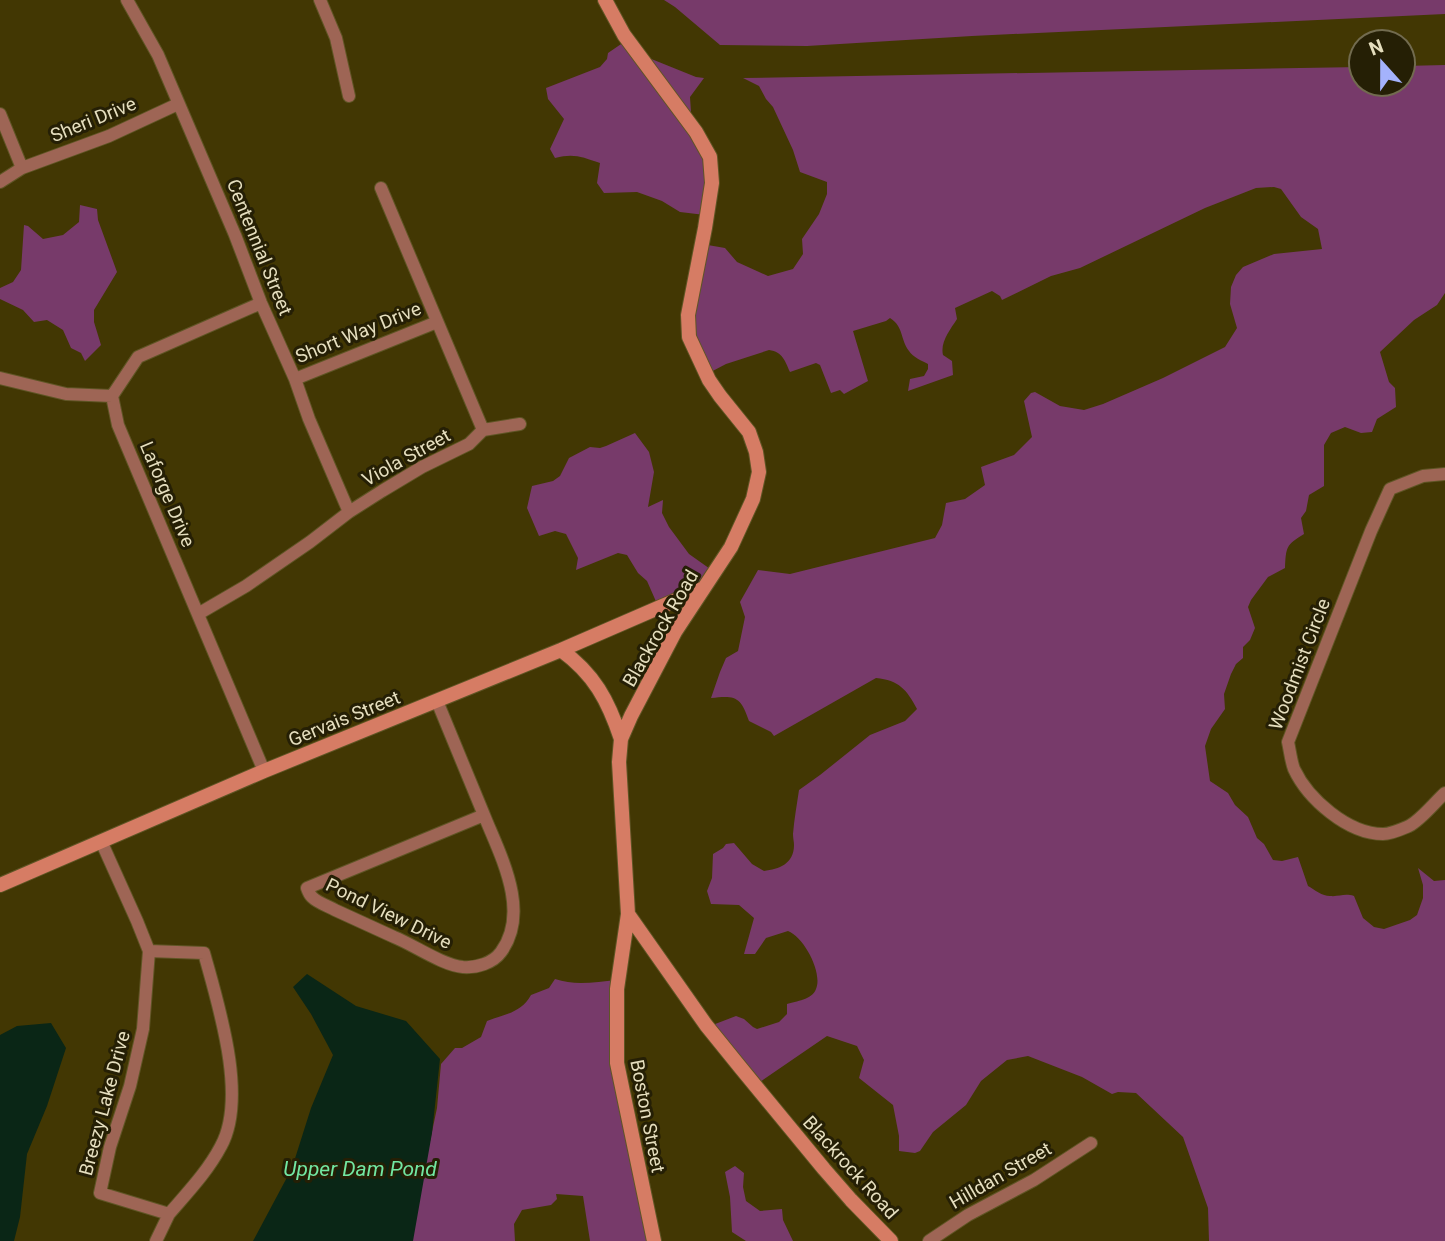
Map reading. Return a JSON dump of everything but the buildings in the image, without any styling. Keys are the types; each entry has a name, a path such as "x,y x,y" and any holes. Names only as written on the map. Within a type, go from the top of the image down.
{"street":[{"name":"Centennial Street","path":"127,0 158,55 349,512"},
{"path":"320,0 336,38 349,96"},
{"name":"Blackrock Road","path":"605,0 624,35 696,132 710,157 712,183 688,315 690,337 709,380 749,432 756,452 758,472 753,499 732,547 675,632 621,739 619,762 628,914 731,1057 833,1179 891,1241"},
{"name":"Sheri Drive","path":"0,182 22,169 109,136 178,104"},
{"path":"0,114 22,169"},
{"path":"381,188 483,430 520,424"},
{"path":"0,378 66,394 112,396 138,357 261,303"},
{"name":"Short Way Drive","path":"295,379 437,321"},
{"name":"Laforge Drive","path":"112,396 118,425 264,772"},
{"name":"Viola Street","path":"198,614 257,578 349,512 422,467 469,444 483,430"},
{"name":"Woodmist Circle","path":"1445,474 1423,476 1390,489 1288,743 1293,767 1324,808 1363,831 1385,834 1411,825 1445,793"},
{"name":"Gervais Street","path":"0,885 704,588"},
{"path":"561,650 578,662 593,678 613,715 621,739"},
{"name":"Pond View Drive","path":"437,701 484,814 502,859 512,895 513,923 508,943 498,957 480,966 461,967 435,958 310,896 307,888 484,814"},
{"name":"Breezy Lake Drive","path":"101,841 149,951 143,1029 100,1193 169,1214"},
{"name":"Boston Street","path":"628,914 617,989 617,1063 654,1241"},
{"path":"149,951 204,953 231,1070 232,1116 223,1144 203,1175 169,1214 156,1241"},
{"name":"Hilldan Street","path":"929,1241 968,1215 1034,1180 1091,1143"}],"shaded area":[{"path":"664,0 1445,0 1445,14 807,46 720,45"},
{"path":"627,40 639,54 704,78 690,97 692,127 709,160 705,215 680,212 662,201 637,192 604,193 597,183 600,163 583,157 555,158 550,149 564,119 548,99 546,88 600,67 607,59 608,53"},
{"path":"1445,65 1445,293 1437,305 1414,320 1380,352 1389,382 1395,388 1396,407 1377,419 1372,432 1361,433 1345,427 1331,433 1324,445 1324,486 1309,495 1306,511 1301,518 1304,534 1288,547 1285,568 1268,577 1251,600 1248,607 1255,628 1250,640 1243,647 1243,658 1231,674 1224,694 1225,709 1211,729 1205,746 1210,781 1228,793 1235,805 1248,817 1257,838 1264,844 1273,860 1298,857 1308,886 1327,896 1354,896 1363,918 1374,927 1384,929 1417,915 1423,898 1423,885 1418,868 1434,881 1445,880 1445,1241 1209,1241 1208,1208 1183,1137 1136,1093 1112,1094 1082,1077 1028,1056 1007,1060 981,1081 966,1105 933,1132 920,1151 915,1153 899,1151 893,1105 859,1078 864,1060 857,1046 827,1036 754,1086 710,1026 736,1016 757,1029 779,1022 787,1014 787,1004 803,1000 814,993 817,974 806,948 788,931 766,938 755,954 744,954 754,918 739,905 711,904 707,891 712,878 713,854 726,844 734,843 752,864 764,871 785,864 793,851 793,829 799,790 870,735 905,721 917,709 901,687 891,681 876,678 774,736 749,721 736,699 711,698 726,658 738,651 745,617 740,602 758,570 790,574 935,538 942,525 946,503 965,499 985,485 981,467 1014,455 1032,437 1024,401 1031,393 1035,392 1060,406 1084,410 1163,378 1225,347 1237,328 1230,304 1231,287 1243,267 1274,254 1322,249 1318,229 1301,217 1281,189 1256,188 1205,208 1080,268 1051,276 1002,300 992,291 955,308 957,319 946,336 942,350 943,355 952,361 953,375 908,391 910,379 924,376 928,364 918,359 906,347 898,325 890,318 853,331 868,381 844,394 840,390 831,393 820,365 816,363 790,372 780,355 769,350 726,364 705,375 687,313 702,244 725,248 737,262 768,276 793,269 803,254 802,239 819,214 827,194 827,182 800,172 773,107 759,86 743,78 1347,67 1347,98 1417,98 1417,66"},
{"path":"80,205 97,209 98,220 117,272 94,310 94,322 101,345 85,361 81,353 71,348 63,330 47,320 34,322 23,310 0,299 0,288 13,282 21,270 24,225 43,239 63,235 79,222"},
{"path":"635,433 649,452 654,472 648,507 663,500 662,513 669,527 689,554 713,571 711,577 658,606 647,581 638,573 627,555 618,553 576,570 578,558 566,534 555,531 539,536 527,508 532,486 553,481 560,476 569,458 590,447 600,448"},
{"path":"555,979 578,983 616,980 616,1061 654,1241 590,1241 583,1196 556,1194 557,1199 551,1205 522,1210 514,1224 515,1241 409,1241 437,1108 441,1064 455,1048 462,1048 481,1037 487,1021 522,1006 531,995 549,988"},
{"path":"735,1166 744,1173 746,1201 760,1211 782,1209 783,1220 793,1241 746,1241 732,1232 725,1172"}],"water":[{"name":"Upper Dam Pond","path":"307,974 356,1006 406,1021 440,1059 432,1133 413,1241 253,1241 292,1168 311,1108 333,1055 293,987"},
{"path":"51,1023 66,1048 47,1106 27,1154 20,1217 14,1241 0,1241 0,1035 17,1026"}]}
